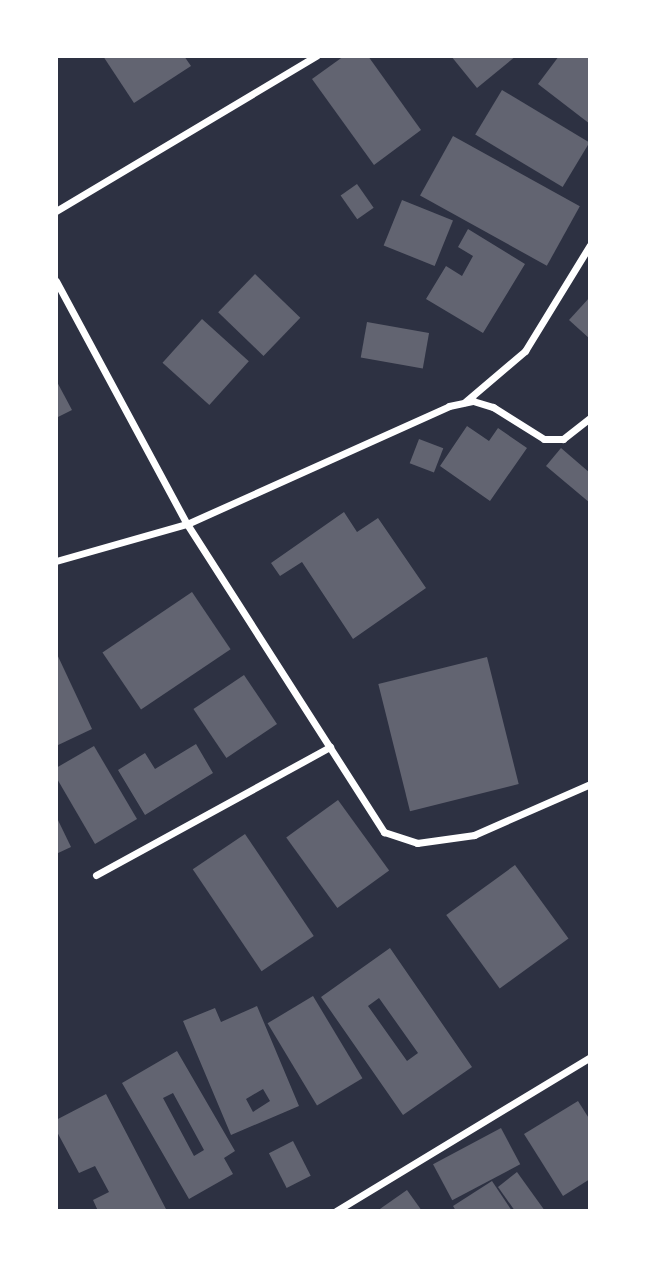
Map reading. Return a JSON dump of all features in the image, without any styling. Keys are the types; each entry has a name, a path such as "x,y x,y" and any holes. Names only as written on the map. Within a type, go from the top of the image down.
{"street":[{"path":"56,211 316,56"},
{"path":"464,402 525,351 590,246"},
{"path":"56,281 187,524 384,832 416,843 474,835 590,784"},
{"path":"56,561 187,524 449,405 473,401 493,407 544,439 563,439 590,418"},
{"path":"96,875 330,747"},
{"path":"336,1211 590,1057"}],"building":[{"path":"103,56 184,56 191,66 134,103"},
{"path":"344,56 368,56 421,130 374,165 312,79"},
{"path":"451,56 516,56 477,88"},
{"path":"559,56 590,56 590,124 538,84"},
{"path":"502,90 589,143 563,187 475,135"},
{"path":"453,136 580,206 547,266 420,195"},
{"path":"357,184 374,208 357,219 341,195"},
{"path":"402,200 453,221 435,266 384,245"},
{"path":"468,229 525,264 483,333 426,299 446,266 462,276 473,256 458,247"},
{"path":"255,274 300,318 264,356 218,312"},
{"path":"590,297 590,339 569,320"},
{"path":"202,319 249,361 209,405 163,363"},
{"path":"367,322 429,333 423,368 361,357"},
{"path":"56,380 72,410 56,418"},
{"path":"467,426 489,441 498,428 527,448 490,501 440,466"},
{"path":"419,439 443,448 434,473 410,463"},
{"path":"561,448 590,473 590,503 546,466"},
{"path":"344,512 357,532 378,518 426,588 353,639 302,562 280,576 271,563"},
{"path":"192,592 231,649 141,710 102,652"},
{"path":"56,652 92,729 56,746"},
{"path":"487,657 519,784 410,811 378,684"},
{"path":"244,675 277,724 226,758 193,709"},
{"path":"196,744 213,773 145,815 118,770 145,753 155,769"},
{"path":"94,746 137,819 95,844 56,777 56,768"},
{"path":"338,800 389,870 337,908 286,838"},
{"path":"56,816 71,847 56,854"},
{"path":"245,834 314,936 262,971 193,869"},
{"path":"515,865 568,939 500,989 446,915"},
{"path":"390,948 472,1067 403,1115 321,997","holes":["379,998 418,1053 407,1061 368,1006"]},
{"path":"313,996 362,1078 317,1106 268,1023"},
{"path":"257,1006 299,1106 231,1135 183,1021 215,1008 221,1022","holes":["263,1089 270,1101 253,1112 246,1099"]},
{"path":"177,1051 235,1151 224,1158 233,1174 189,1199 122,1083","holes":["173,1093 204,1150 194,1156 163,1098"]},
{"path":"106,1094 167,1211 98,1211 93,1200 109,1192 95,1166 79,1173 56,1130 56,1120"},
{"path":"578,1101 590,1120 590,1179 563,1196 524,1134"},
{"path":"501,1128 520,1164 452,1200 433,1164"},
{"path":"293,1141 311,1176 287,1188 269,1153"},
{"path":"517,1172 545,1211 515,1211 498,1187"},
{"path":"492,1181 512,1211 456,1211 453,1206"},
{"path":"407,1190 422,1211 377,1211"}]}
